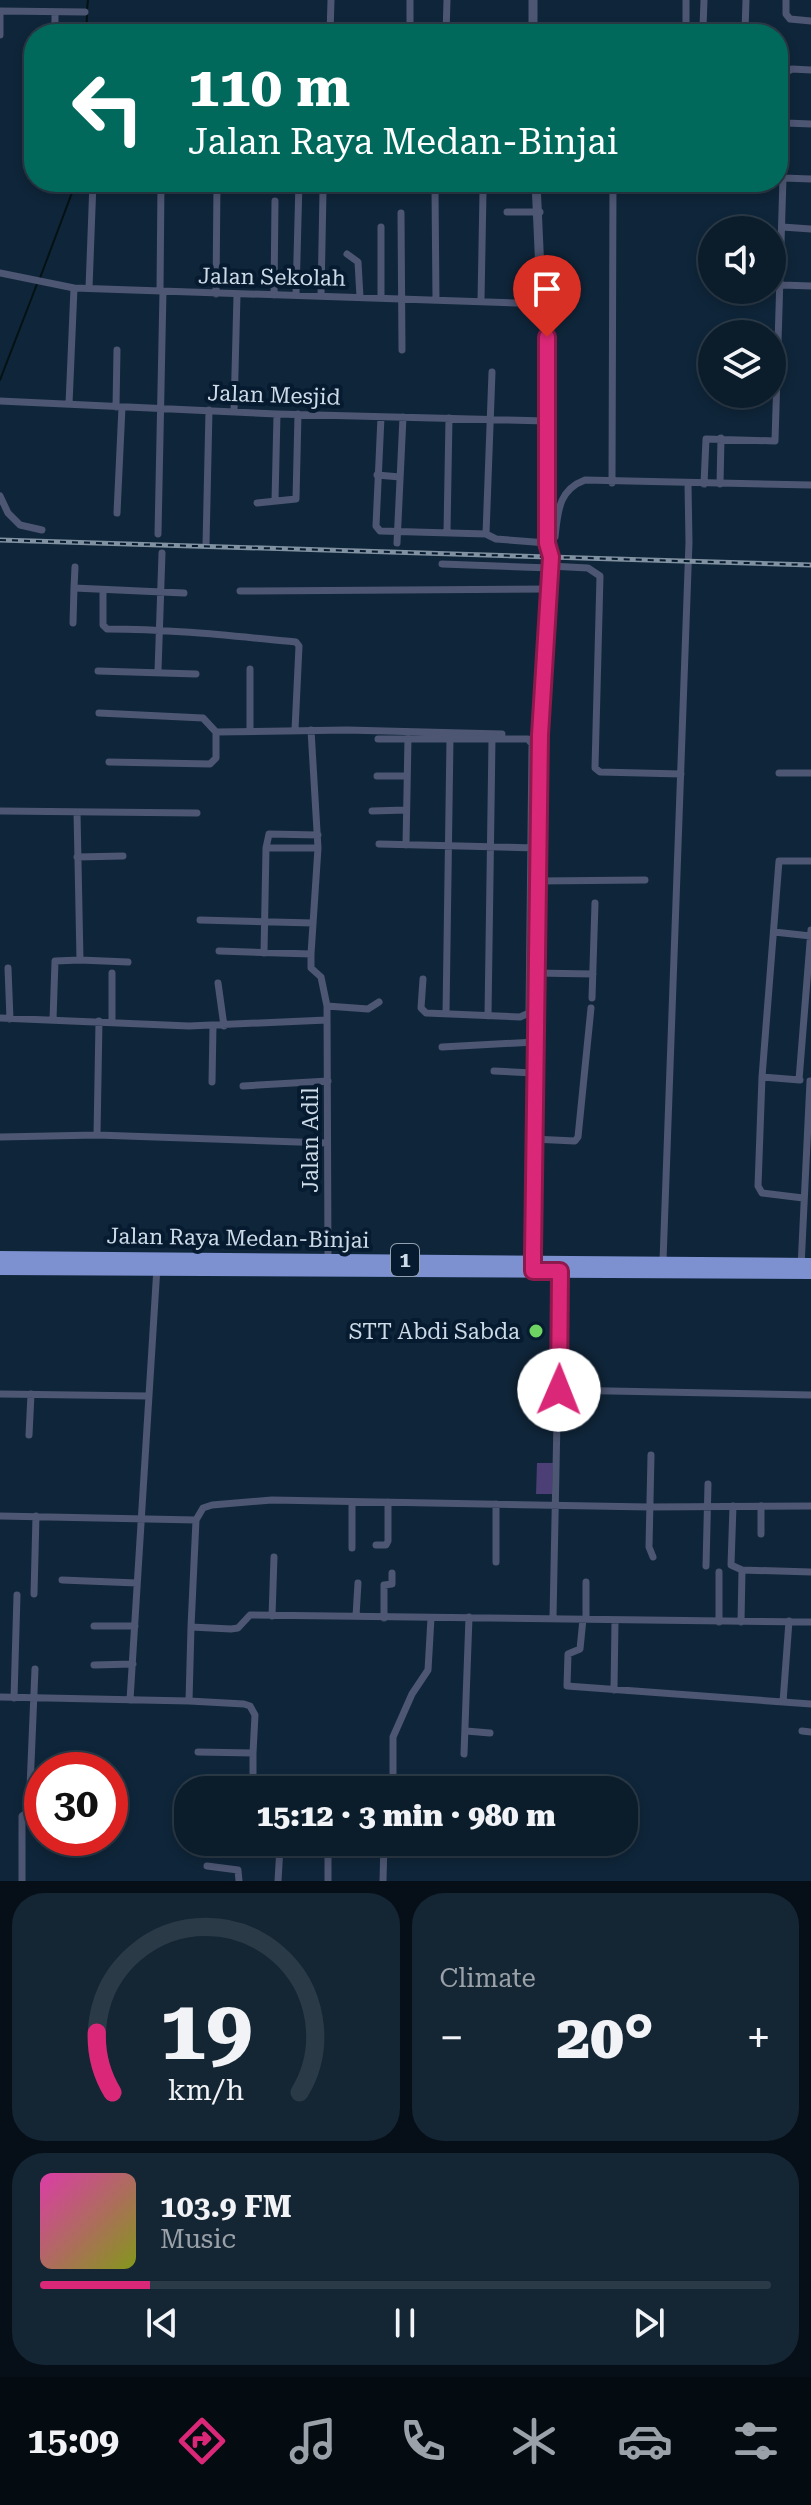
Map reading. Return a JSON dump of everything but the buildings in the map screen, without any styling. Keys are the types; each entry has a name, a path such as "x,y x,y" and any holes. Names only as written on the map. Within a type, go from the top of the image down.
{"highway":[{"name":"Jalan Raya Medan-Binjai","path":"0,1257 88,1262 806,1269"},
{"name":"Jalan Raya Medan-Binjai","path":"157,1262 328,1260 533,1266"},
{"name":"Jalan Raya Medan-Binjai","path":"560,1266 663,1261 806,1269"},
{"name":"Jalan Raya Medan-Binjai","path":"0,1269 88,1262"}],"street":[{"path":"57,24 63,0"},
{"path":"330,24 331,0"},
{"path":"410,0 410,24"},
{"path":"446,24 447,0"},
{"path":"533,0 533,24"},
{"path":"686,0 686,22"},
{"path":"703,24 704,0"},
{"path":"745,24 746,0"},
{"path":"786,0 786,14 790,19 811,21"},
{"path":"0,35 0,11 85,12"},
{"path":"788,71 811,70"},
{"path":"788,123 811,124"},
{"path":"788,178 811,179"},
{"path":"89,288 93,192"},
{"path":"158,534 163,408 161,192"},
{"path":"216,294 217,192"},
{"path":"296,295 299,192"},
{"path":"321,296 323,192"},
{"path":"436,300 441,192"},
{"path":"481,301 483,192"},
{"path":"423,979 422,1011 520,1017 529,1013 550,567 547,543 545,304 539,267 537,192"},
{"path":"612,483 613,192"},
{"path":"781,192 782,216"},
{"path":"274,295 275,201"},
{"path":"507,212 540,212"},
{"path":"401,213 402,350"},
{"path":"381,227 381,298"},
{"path":"786,227 811,229"},
{"path":"347,254 358,262 360,297"},
{"name":"Jalan Sekolah","path":"0,273 74,288 545,304"},
{"path":"786,285 811,286"},
{"path":"69,404 74,288"},
{"path":"234,411 237,295"},
{"path":"704,484 705,441 721,438 775,441 781,304"},
{"path":"117,350 117,513"},
{"path":"486,534 492,372"},
{"name":"Jalan Mesjid","path":"0,401 277,414 546,421"},
{"path":"206,545 209,410"},
{"path":"275,501 277,414"},
{"path":"257,503 296,499 298,414"},
{"path":"381,417 377,529 397,533 486,534 496,539 547,543 555,537 560,499 569,488 585,480 612,483 811,485"},
{"path":"397,543 403,417"},
{"path":"447,532 449,418"},
{"path":"720,484 721,438"},
{"path":"377,475 400,477"},
{"path":"663,1261 688,484"},
{"path":"0,496 8,513 20,525 42,530"},
{"path":"158,671 162,553"},
{"path":"442,564 588,568 600,576 595,768 600,772 681,774"},
{"path":"73,623 75,567"},
{"path":"74,588 184,593"},
{"path":"240,591 549,589"},
{"path":"103,590 104,627 159,629 298,643 295,730"},
{"path":"250,669 250,731"},
{"path":"98,671 196,674"},
{"path":"99,713 203,718 216,732 216,758 210,764 109,762"},
{"path":"216,732 311,730 540,735"},
{"path":"311,730 318,835 311,968 321,977 327,1006 368,1009 379,1002"},
{"path":"406,845 408,738"},
{"path":"446,1014 450,738"},
{"path":"378,739 450,738 531,742 538,881 532,1139 533,1266"},
{"path":"488,1016 492,739"},
{"path":"779,773 811,773"},
{"path":"377,776 407,776"},
{"path":"372,811 406,810"},
{"path":"0,811 197,813"},
{"path":"77,812 80,960"},
{"path":"264,953 268,834 318,835"},
{"path":"379,844 535,848"},
{"path":"266,848 318,848"},
{"path":"77,857 123,856"},
{"path":"803,1198 759,1191 762,1077 779,861 811,861"},
{"path":"538,881 645,880"},
{"path":"592,998 595,903"},
{"path":"200,920 313,923"},
{"path":"774,932 811,934 799,1080"},
{"path":"219,951 311,954"},
{"path":"53,1020 55,961 128,962"},
{"path":"8,968 10,1019"},
{"path":"112,973 112,1022"},
{"path":"535,973 593,974"},
{"path":"218,983 224,1026"},
{"name":"Jalan Adil","path":"327,1006 328,1260"},
{"path":"532,1139 575,1141 578,1137 591,1008"},
{"path":"0,1018 189,1026 327,1020"},
{"path":"97,1135 99,1021"},
{"path":"212,1082 213,1026"},
{"path":"442,1047 535,1042"},
{"path":"494,1071 533,1073"},
{"path":"762,1077 810,1081 803,1198 806,1269"},
{"path":"243,1086 328,1081"},
{"path":"0,1137 97,1135 327,1143"},
{"path":"130,1700 144,1517 157,1262"},
{"path":"553,1618 560,1266"},
{"path":"559,1390 811,1395"},
{"path":"0,1394 148,1396"},
{"path":"29,1435 31,1394"},
{"path":"651,1455 649,1547 653,1557"},
{"path":"706,1566 708,1484"},
{"path":"189,1701 196,1520 203,1508 212,1505 272,1500 649,1507 811,1506"},
{"path":"352,1502 352,1548"},
{"path":"376,1545 386,1545 388,1541 388,1502"},
{"path":"496,1504 496,1562"},
{"path":"733,1506 731,1565 742,1570 811,1572"},
{"path":"761,1506 761,1534"},
{"path":"0,1516 196,1520"},
{"path":"34,1594 36,1516"},
{"path":"272,1616 274,1557"},
{"path":"741,1622 742,1570"},
{"path":"719,1572 719,1622"},
{"path":"384,1618 384,1585 392,1584 392,1573"},
{"path":"62,1580 137,1583"},
{"path":"586,1582 580,1649 568,1654 565,1684 811,1704"},
{"path":"356,1616 358,1583"},
{"path":"14,1698 17,1595"},
{"path":"191,1627 238,1628 250,1615 811,1622"},
{"path":"464,1754 469,1617"},
{"path":"393,1776 393,1737 412,1694 428,1670 431,1618"},
{"path":"614,1690 615,1621"},
{"path":"783,1702 789,1621"},
{"path":"94,1626 135,1626"},
{"path":"94,1665 133,1664"},
{"path":"22,1881 22,1816 29,1811 35,1669"},
{"path":"0,1697 189,1701 250,1706 255,1715 253,1776"},
{"path":"466,1731 490,1733"},
{"path":"198,1752 253,1753"},
{"path":"278,1881 279,1856"},
{"path":"328,1856 328,1881"},
{"path":"383,1881 384,1856"},
{"path":"207,1866 233,1867 238,1870 239,1881"}],"shaded area":[{"path":"537,1463 553,1463 552,1494 536,1494"}],"waterway":[{"path":"87,9 88,0"},
{"path":"87,15 87,24"},
{"path":"40,278 72,192"},
{"path":"0,380 37,284"}],"railway":[{"path":"0,540 811,565"}],"place":[{"name":"STT Abdi Sabda","path":"536,1331"}],"route":[{"path":"547,337 547,543 551,557 540,735 532,1139 533,1271 560,1271 559,1390"}]}
